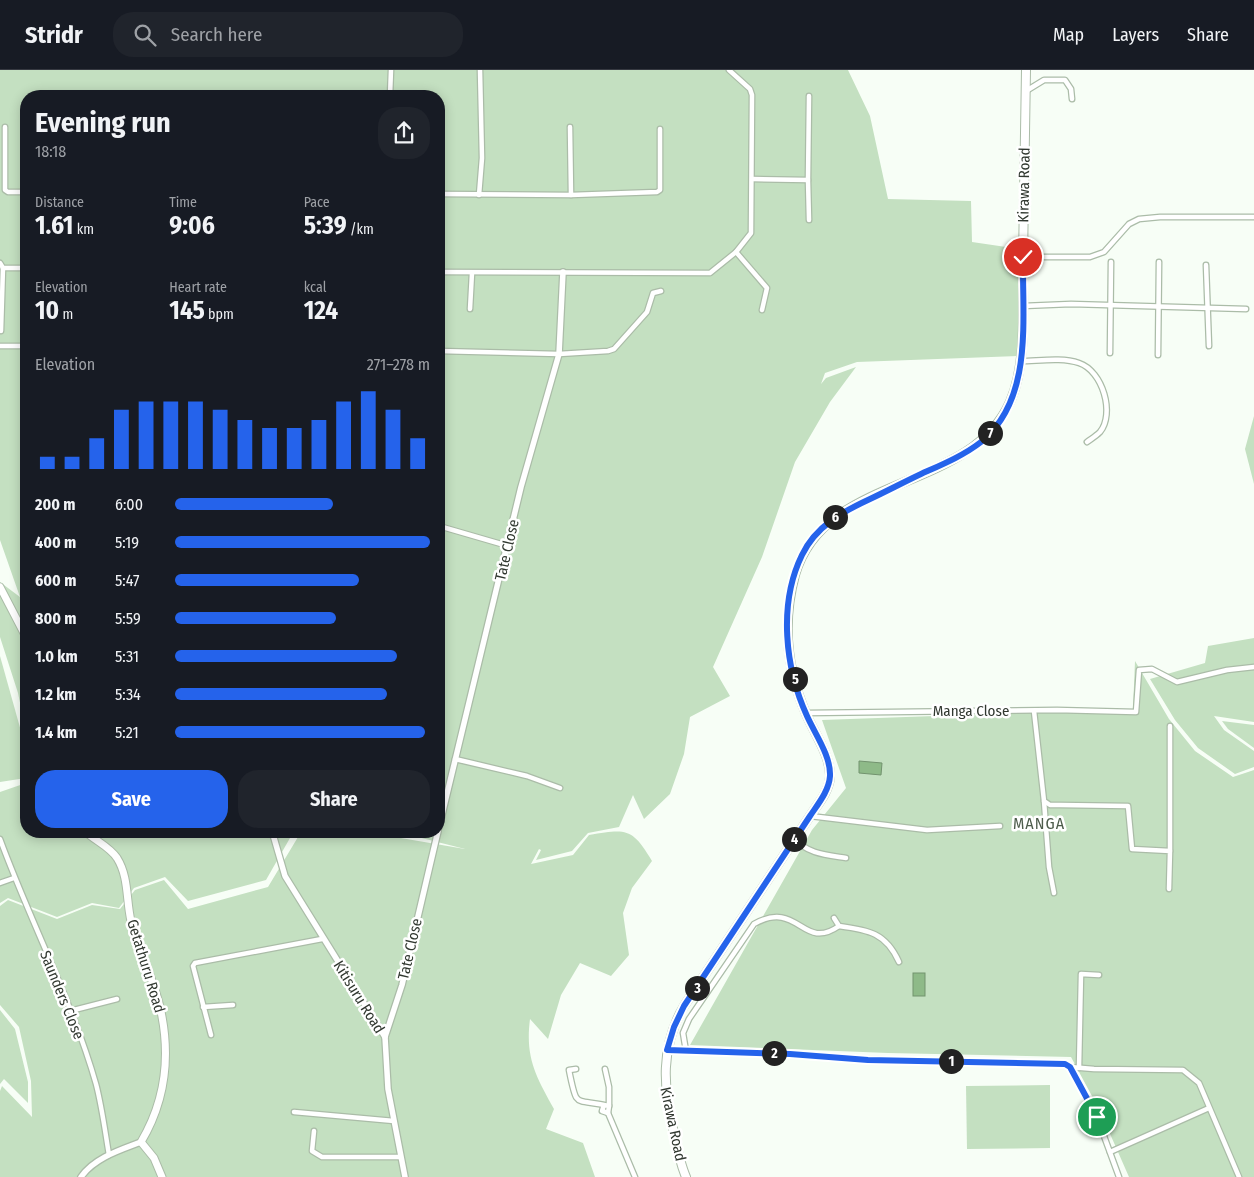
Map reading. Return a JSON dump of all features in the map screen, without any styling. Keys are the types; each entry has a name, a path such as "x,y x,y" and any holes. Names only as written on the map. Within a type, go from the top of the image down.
{"main road":[{"name":"Kirawa Road","path":"686,1177 681,1164 665,1090 667,1050 674,1027 681,1011 827,790 830,771 806,713 790,660 786,627 794,582 801,557 818,530 850,508 937,468 981,442 993,430 1010,403 1016,386 1020,361 1022,306 1026,70"},
{"path":"0,587 20,625"},
{"name":"Getathuru Road","path":"94,838 109,849 121,866 131,918 160,1006 165,1040 163,1093 151,1125 141,1142"},
{"path":"141,1142 154,1158 162,1177"}],"street":[{"path":"390,90 391,70"},
{"path":"479,195 482,158 480,70"},
{"path":"445,272 710,273 736,252 751,234 752,95 750,89 729,70"},
{"path":"1026,90 1044,80 1065,80 1072,89 1072,99"},
{"path":"809,96 809,220"},
{"path":"5,126 5,190 8,192 20,192"},
{"path":"570,127 570,195"},
{"path":"445,194 570,195 659,192 660,129"},
{"path":"752,179 808,180"},
{"path":"1023,257 1090,257 1104,252 1129,224 1139,219 1160,217 1254,217"},
{"path":"736,252 767,290 762,310"},
{"path":"1110,353 1111,262"},
{"path":"1158,355 1159,262"},
{"path":"1206,265 1209,346"},
{"path":"1,331 2,266 20,268"},
{"name":"Tate Close","path":"445,802 521,487 559,354 563,272"},
{"path":"470,309 472,273"},
{"path":"445,351 559,354 614,349 646,312 653,293 661,291"},
{"path":"1022,306 1246,309"},
{"path":"0,346 20,346"},
{"path":"1020,361 1078,363 1088,368 1100,380 1106,399 1104,416 1101,431 1088,442"},
{"path":"445,528 508,546"},
{"name":"Manga Close","path":"806,713 1136,712 1139,670 1152,669 1177,682 1254,666"},
{"path":"1034,711 1049,867 1054,893"},
{"path":"1169,889 1170,726"},
{"path":"455,759 526,776 560,788"},
{"path":"1044,801 1060,805 1128,806 1132,849 1170,851"},
{"path":"810,816 927,830 1000,826"},
{"name":"Kitisuru Road","path":"274,838 285,876 322,939 385,1037 387,1078 404,1177"},
{"name":"Tate Close","path":"385,1037 402,985 436,838"},
{"path":"794,838 801,845 814,852 846,858"},
{"name":"Saunders Close","path":"0,839 14,878 70,1011 96,1085 108,1155"},
{"path":"0,883 14,878"},
{"path":"686,1051 683,1033 689,1019 754,924 765,918 777,915 792,919 807,930 820,934 831,932 839,926 870,930 879,935 894,952 899,962"},
{"path":"834,918 839,926"},
{"path":"211,1035 193,966 195,963 322,939"},
{"path":"1079,1068 1081,974 1099,975"},
{"path":"70,1011 117,999"},
{"path":"203,1007 233,1005"},
{"path":"667,1050 790,1054 868,1060 1054,1062 1071,1070 1097,1117 1119,1177"},
{"path":"1063,1071 1079,1068 1183,1070 1198,1082 1239,1177"},
{"path":"576,1069 569,1070 574,1096 582,1103 606,1105"},
{"path":"605,1069 610,1087 606,1105 602,1112 608,1113 635,1177"},
{"path":"1110,1152 1208,1108"},
{"path":"294,1112 394,1121"},
{"path":"314,1131 312,1151 322,1157 400,1156"},
{"path":"81,1177 92,1165 108,1155 141,1142"}],"shaded area":[{"path":"0,70 848,70 870,116 888,199 971,201 972,242 1020,249 1018,356 857,362 825,373 821,384 826,378 856,367 830,402 795,462 762,557 713,667 730,696 690,717 684,754 670,794 644,819 633,795 619,827 588,833 572,851 536,860 541,850 539,849 531,864 573,855 589,835 612,832 627,833 633,836 652,861 632,888 623,913 629,955 611,976 580,963 561,995 548,1039 530,1019 529,1045 533,1066 554,1109 546,1129 583,1143 595,1177 0,1177 0,1091 2,1086 32,1117 31,1081 19,1027 0,1005 0,906 8,900 57,919 92,905 120,909 135,890 164,880 188,909 268,887 297,838 401,838 465,849 422,838 445,838 445,90 20,90 20,597 0,540"},
{"path":"1254,416 1254,484 1245,449"},
{"path":"0,582 20,597 20,703 0,637"},
{"path":"1254,638 1254,722 1214,716 1224,730 1254,751 1254,767 1235,774 1198,748 1175,720 1150,679 1205,663 1208,646"},
{"path":"0,656 20,728 20,779 0,782"},
{"path":"1135,661 1169,719 1195,751 1233,777 1254,770 1254,1177 1129,1177 1100,1111 1071,1057 888,1053 690,1045 812,830 846,788 822,720 1133,709"},
{"path":"1222,721 1254,725 1254,748 1228,729"},
{"path":"859,761 882,763 881,775 859,773"},
{"path":"20,785 20,838 290,838 266,880 188,901 165,877 134,888 119,908 92,903 57,917 8,898 0,903 0,792"},
{"path":"913,973 925,973 925,996 913,996"},
{"path":"0,1010 15,1029 28,1082 28,1103 4,1079 0,1084"},
{"path":"1050,1085 1050,1148 967,1149 966,1086"}],"district":[{"name":"MANGA","path":"1039,823"}],"route":[{"path":"1023,257 1020,371 1010,403 993,430 981,442 937,468 922,473 850,508 830,520 818,530 801,557 790,595 786,627 788,647 806,713 828,764 830,771 829,783 827,790 684,1006 678,1016 667,1050 790,1054 868,1060 1054,1062 1070,1067 1097,1117"}]}
